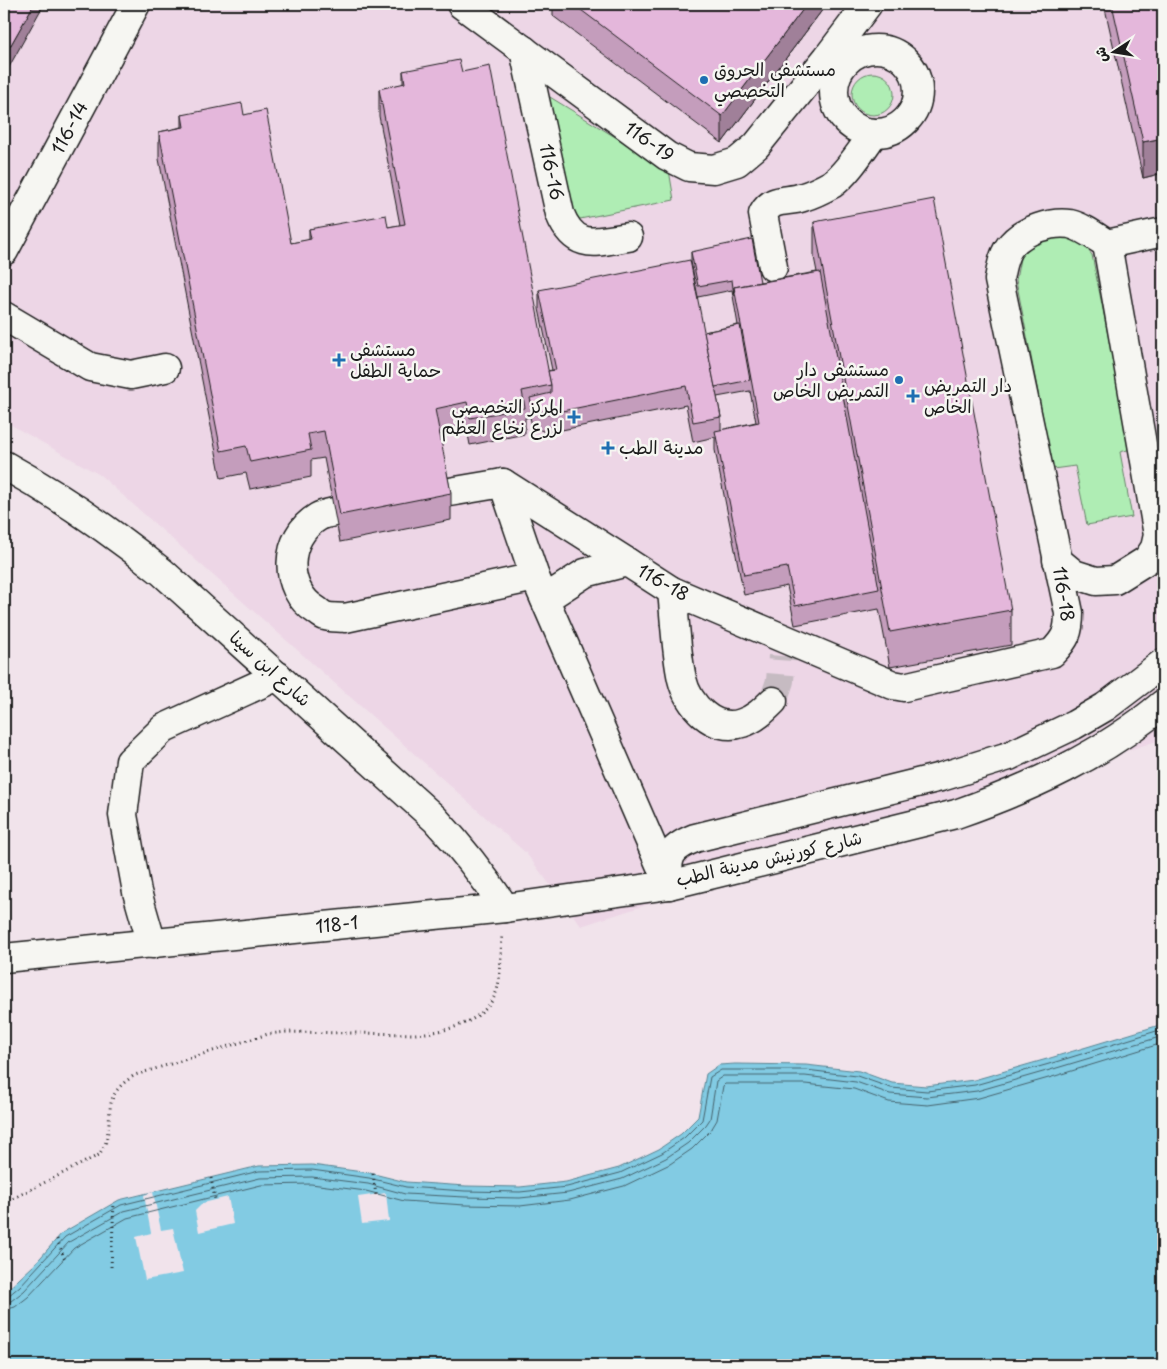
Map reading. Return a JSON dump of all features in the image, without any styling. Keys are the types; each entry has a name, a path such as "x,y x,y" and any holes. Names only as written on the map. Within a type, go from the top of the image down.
{"street":[{"name":"116-14","path":"4,251 136,4"},
{"name":"116-19","path":"461,4 666,156 689,167 714,170 737,162 756,146 834,63"},
{"path":"834,63 865,50 878,48 902,57 911,66 919,90 917,104 911,115 891,131 874,133 859,130 847,122 838,110 834,96 834,63 868,4"},
{"name":"116-16","path":"524,50 560,214 566,228 577,238 592,243 628,237"},
{"path":"773,267 763,214 767,206 776,202 802,198 833,183 855,160 874,133"},
{"name":"116-18","path":"503,482 320,516 305,527 294,547 290,568 294,586 307,605 313,609 326,616 345,618 540,588 627,562 672,591 893,685 904,687 1052,653 1061,644 1068,630 1069,614 999,280 1002,262 1012,244 1032,230 1051,224 1070,224 1087,231 1108,244"},
{"path":"1057,560 1074,574 1096,581 1116,580 1148,560 1155,548 1158,535 1108,244 1163,232"},
{"path":"4,316 90,367 131,375 165,368"},
{"name":"شارع ابن سينا","path":"4,465 78,509 121,539 169,578 435,819 460,845 482,873 505,908"},
{"path":"503,482 627,562"},
{"path":"503,482 540,588 669,885"},
{"path":"672,591 682,680 688,696 702,714 721,724 741,724 759,714 773,701"},
{"name":"شارع كورنيش مدينة الطب","path":"1163,663 1134,687 1104,707 1042,742 1009,756 941,777 696,838 683,843 672,850 668,862 669,885 956,814 999,799 1040,781 1080,760 1118,737 1163,704"},
{"path":"152,944 137,892 123,815 130,761 164,728 278,676"},
{"name":"118-1","path":"4,958 505,908 669,885"}],"path":[{"path":"4,1204 98,1155 106,1142 109,1108 113,1094 123,1083 135,1075 268,1034 287,1032 424,1033 452,1028 473,1019 490,1005 497,989 505,908"},
{"path":"373,1174 376,1195"},
{"path":"211,1178 215,1199"},
{"path":"111,1267 114,1204"},
{"path":"57,1239 65,1260"}],"shaded area":[{"name":"مدينة الطب","path":"4,4 1163,4 1163,739 581,926 526,853 100,475 4,421"}],"green space":[{"path":"873,73 888,79 894,94 888,109 873,115 858,109 852,94 858,79"},
{"path":"545,94 669,170 674,200 570,221"},
{"path":"1064,236 1080,240 1092,255 1131,449 1120,452 1132,517 1087,525 1075,466 1053,469 1016,280 1021,253 1034,241"}],"water":[{"path":"1163,1024 1163,1365 4,1365 4,1293 34,1265 62,1233 119,1200 259,1166 312,1165 370,1173 406,1182 466,1186 520,1187 566,1182 619,1168 659,1149 681,1134 698,1117 706,1074 719,1065 806,1065 859,1071 892,1083 926,1086 974,1080"}],"pier":[{"path":"153,1192 161,1230 173,1228 183,1273 145,1280 136,1237 151,1233 144,1195"},
{"path":"386,1193 389,1221 362,1224 358,1197"},
{"path":"228,1197 233,1224 199,1232 195,1211 203,1203"}],"building":[{"path":"4,4 34,4 4,57"},
{"name":"مستشفى الحروق التخصصي","path":"573,4 807,4 722,116"},
{"path":"1112,4 1163,4 1163,138 1143,142"},
{"path":"459,60 462,72 490,66 551,385 522,391 525,408 470,418 467,402 435,409 451,493 340,515 324,431 308,434 311,450 250,462 246,446 221,451 159,132 184,127 182,115 242,103 244,115 266,110 291,243 311,239 309,229 386,215 388,227 405,224 379,89 405,83 403,71"},
{"name":"مستشفى دار التمريض الخاص","path":"934,199 1011,610 890,632 814,222"},
{"path":"752,239 760,282 734,287 734,296 732,280 698,286 691,252"},
{"path":"690,260 721,417 693,422 686,386 547,414 532,407 530,398 551,393 548,371 556,370 539,290"},
{"path":"820,272 879,589 795,606 787,567 744,575 715,431 759,422 734,287"},
{"path":"740,325 750,380 715,387 704,332"}],"tunnel":[{"path":"773,701 780,681 782,656"}],"place":[{"name":"مستشفى الحروق التخصصي","path":"704,80"},
{"name":"مستشفى حماية الطفل","path":"339,360"},
{"name":"مستشفى دار التمريض الخاص","path":"899,380"},
{"name":"دار التمريض الخاص","path":"913,396"},
{"name":"المركز التخصصي لزرع نخاع العظم","path":"574,417"},
{"name":"مدينة الطب","path":"608,448"}]}
